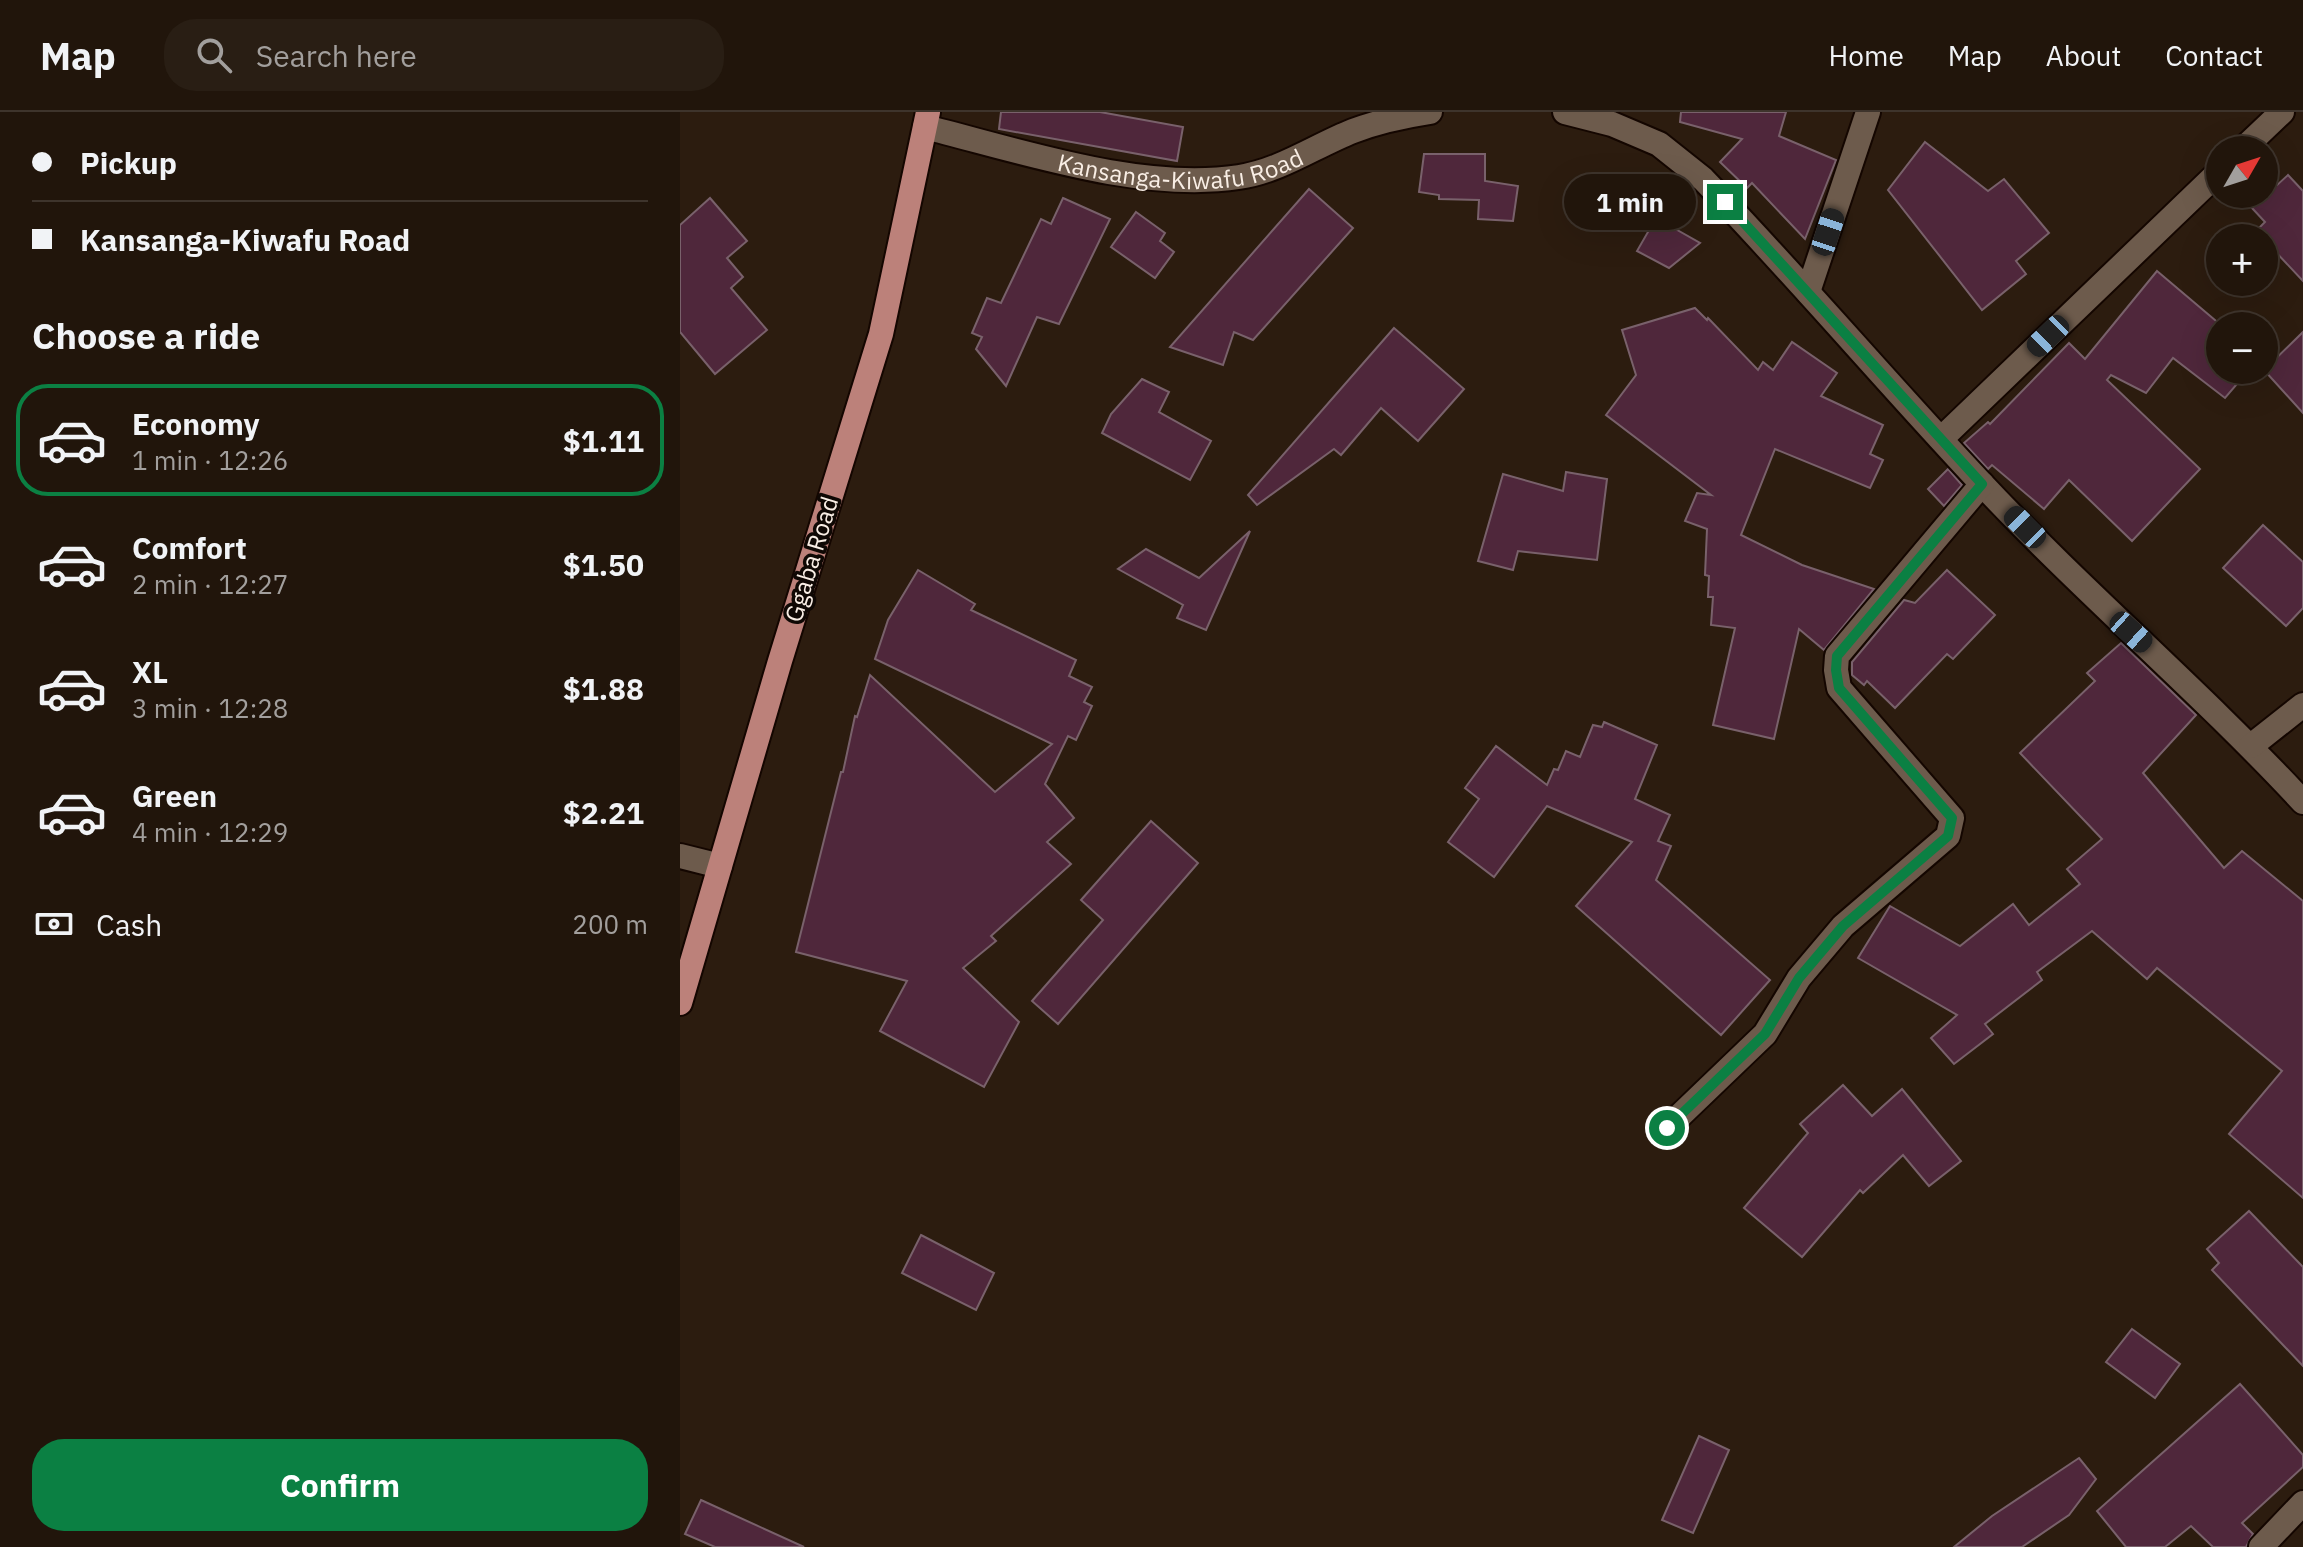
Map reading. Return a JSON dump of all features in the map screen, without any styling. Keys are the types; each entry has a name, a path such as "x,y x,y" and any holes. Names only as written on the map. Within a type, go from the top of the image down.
{"main road":[{"name":"Ggaba Road","path":"680,1003 881,334 927,120"}],"street":[{"name":"Kansanga-Kiwafu Road","path":"927,120 1106,172 1172,179 1240,177 1288,162 1353,131 1430,112"},
{"path":"1565,112 1612,124 1659,144 1703,179 1982,484 2111,614 2251,746 2303,802"},
{"path":"1808,292 1868,112"},
{"path":"2257,136 2282,112"},
{"path":"1941,439 2206,184"},
{"path":"1667,1128 1765,1034 1799,978 1843,926 1948,836 1952,818 1839,688 1837,656 1982,484"},
{"path":"2251,746 2303,705"},
{"path":"680,856 720,866"},
{"path":"2261,1547 2303,1503"}],"building":[{"path":"1001,112 1100,112 1183,127 1177,161 999,129"},
{"path":"1681,112 1786,112 1779,136 1836,160 1805,239 1752,183 1747,188 1720,162 1742,139 1680,122"},
{"path":"1925,142 1988,191 2004,179 2049,233 2016,261 2026,274 1982,310 1888,190"},
{"path":"1424,154 1485,154 1485,181 1518,186 1513,221 1478,219 1479,200 1439,199 1439,195 1419,192"},
{"path":"2288,175 2303,191 2303,281 2278,254 2278,224 2263,224 2265,222 2252,208 2278,208 2278,184"},
{"path":"1309,189 1353,228 1253,340 1234,332 1223,365 1170,347"},
{"path":"710,198 747,241 727,258 743,277 731,288 767,330 715,374 680,332 680,225"},
{"path":"1063,198 1110,219 1059,324 1037,317 1006,386 976,349 982,337 972,333 987,298 1001,303 1041,219 1051,224"},
{"path":"1136,212 1165,233 1160,241 1174,252 1155,278 1111,247"},
{"path":"1656,218 1700,243 1669,268 1637,251"},
{"path":"2157,271 2206,312 2206,383 2173,358 2146,393 2111,375 2107,380 2200,469 2132,541 2069,480 2044,509 1992,465 1988,469 1964,443 1988,422 1990,424 2069,343 2085,359"},
{"path":"1695,308 1758,370 1763,362 1773,370 1792,342 1837,373 1821,396 1883,425 1870,454 1883,460 1870,488 1775,449 1741,535 1802,565 1874,589 1824,650 1799,629 1774,739 1713,725 1735,628 1711,625 1713,597 1708,597 1709,576 1705,575 1707,529 1685,521 1697,493 1711,495 1606,415 1636,375 1622,330"},
{"path":"1394,328 1464,389 1418,441 1381,408 1341,455 1334,449 1257,505 1248,495"},
{"path":"2303,332 2303,413 2277,384 2278,356"},
{"path":"1142,379 1169,392 1159,412 1211,441 1190,480 1102,433 1111,414"},
{"path":"2207,384 2237,384 2225,398"},
{"path":"1948,469 1962,485 1944,506 1928,489"},
{"path":"1566,472 1607,479 1597,560 1518,551 1513,570 1478,561 1503,474 1563,491"},
{"path":"2263,525 2303,562 2303,608 2286,626 2223,568"},
{"path":"1250,531 1206,630 1177,618 1183,605 1118,569 1146,549 1199,578"},
{"path":"918,570 975,604 971,610 1076,660 1069,676 1092,687 1084,702 1092,706 1076,740 1068,736 1045,784 1074,818 1047,842 1071,864 991,936 996,941 963,968 1019,1022 984,1087 880,1031 907,981 796,952 855,716 870,675 995,792 1052,744 875,659 888,620"},
{"path":"1947,570 1995,615 1953,659 1947,654 1895,708 1867,681 1864,685 1852,675 1852,662 1904,600 1915,603"},
{"path":"2121,643 2196,715 2143,773 2224,868 2242,851 2303,901 2303,1198 2229,1134 2282,1071 2157,968 2147,979 2092,931 2037,972 2042,980 1985,1024 1993,1034 1954,1064 1931,1038 1957,1015 1858,958 1890,906 1960,946 2013,904 2029,925 2080,884 2067,869 2102,839 2020,753 2095,681 2087,673"},
{"path":"1604,722 1657,745 1635,799 1670,815 1658,841 1671,846 1656,880 1770,980 1721,1035 1576,906 1632,842 1547,806 1494,877 1448,842 1479,799 1465,788 1496,746 1547,785 1566,751 1580,757 1593,725 1602,727"},
{"path":"1151,821 1198,863 1058,1024 1032,1001 1103,920 1081,900"},
{"path":"1843,1085 1872,1116 1902,1089 1961,1161 1929,1186 1903,1155 1863,1193 1860,1190 1802,1257 1744,1208 1808,1133 1800,1124"},
{"path":"2249,1211 2303,1267 2303,1366 2212,1270 2219,1263 2207,1249"},
{"path":"921,1235 994,1273 976,1310 902,1273"},
{"path":"2132,1329 2180,1364 2155,1398 2106,1362"},
{"path":"2240,1384 2303,1455 2303,1467 2242,1523 2253,1534 2246,1547 2213,1547 2191,1526 2165,1547 2126,1547 2097,1511"},
{"path":"1699,1436 1729,1450 1693,1533 1662,1520"},
{"path":"2079,1458 2096,1479 2069,1515 2022,1547 1954,1547 1992,1516"},
{"path":"701,1500 804,1547 715,1547 685,1534"}],"route":[{"path":"1667,1128 1765,1034 1799,978 1843,926 1948,836 1952,818 1839,688 1837,656 1982,484 1725,202"}]}
